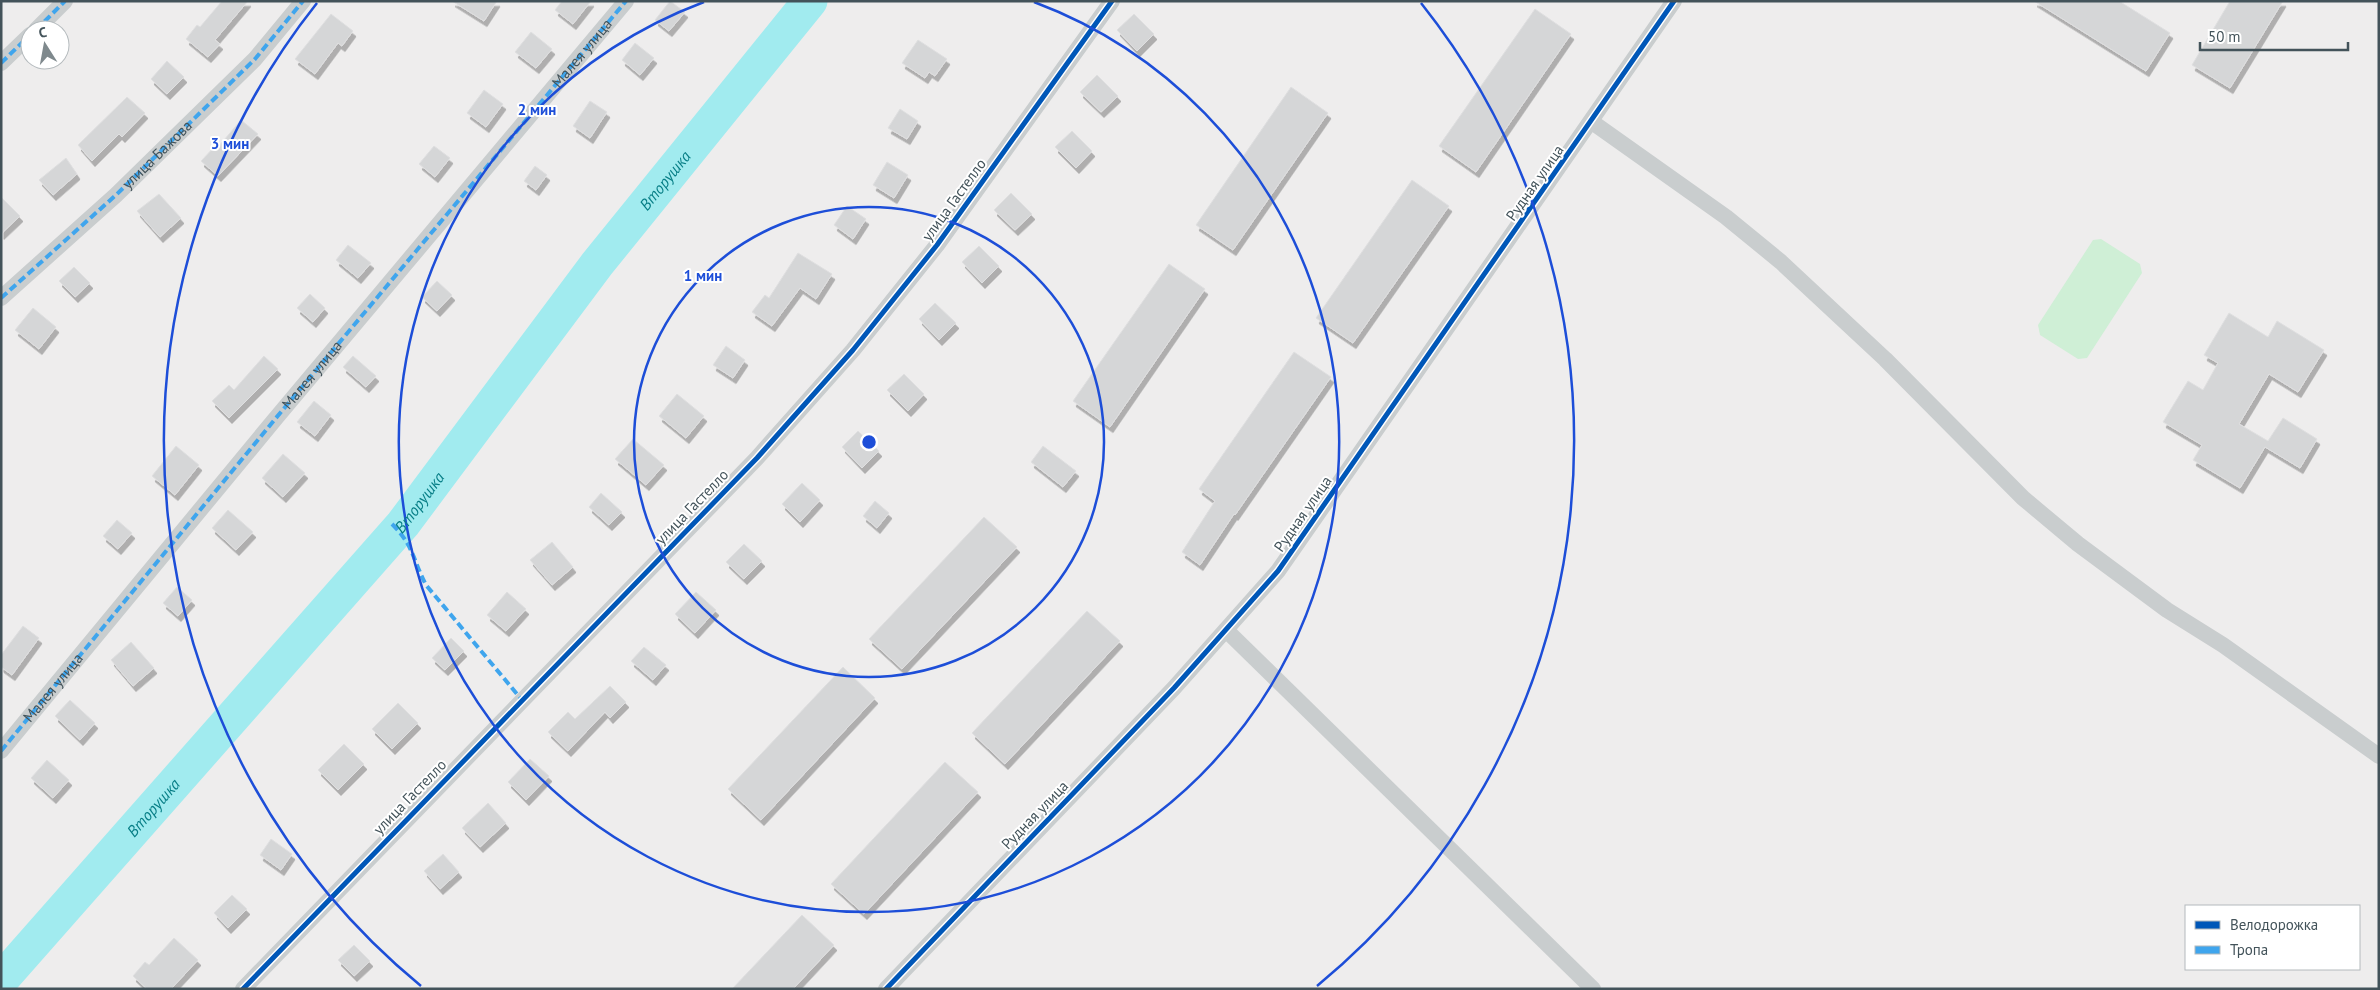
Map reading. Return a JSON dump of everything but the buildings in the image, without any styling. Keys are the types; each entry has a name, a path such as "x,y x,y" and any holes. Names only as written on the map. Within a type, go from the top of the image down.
{"street":[{"path":"46,20 65,1"},
{"name":"улица Бажова","path":"1,298 116,195 255,59 303,1"},
{"name":"Малея улица","path":"1,751 276,418 626,1"},
{"name":"улица Гастелло","path":"243,989 757,458 854,350 937,244 1112,1"},
{"name":"Рудная улица","path":"886,989 1174,688 1278,571 1592,122 1674,1"},
{"path":"1,63 20,45"},
{"path":"1592,122 1726,217 1781,262 1884,359 2023,498 2078,544 2167,610 2222,645 2379,756"},
{"path":"1226,630 1593,989"}],"green space":[{"path":"2101,239 2140,264 2142,273 2087,358 2078,359 2040,335 2038,325 2093,240"}],"waterway":[{"name":"Вторушка","path":"1,980 403,524 597,264 810,1"}],"marked path":[{"path":"46,20 65,1"},
{"path":"1,298 116,195 255,59 303,1"},
{"path":"1,751 276,418 626,1"},
{"path":"1,63 20,45"},
{"path":"392,524 409,546 426,585 522,700"}],"cycle path":[{"path":"243,989 757,458 853,350 937,245 1112,1"},
{"path":"886,989 1174,688 1278,571 1674,1"}]}
